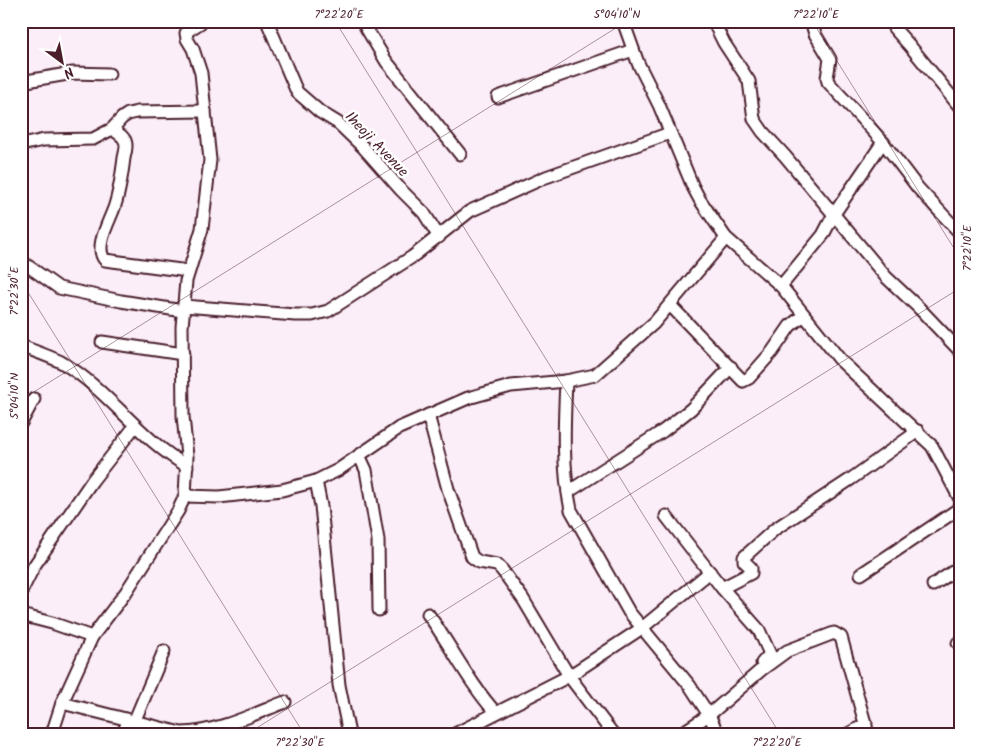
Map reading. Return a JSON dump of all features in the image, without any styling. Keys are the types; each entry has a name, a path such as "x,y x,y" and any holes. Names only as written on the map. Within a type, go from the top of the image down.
{"street":[{"path":"52,734 62,703 92,637 126,592 178,511 184,496 186,466 182,354 184,309 188,271 202,229 210,160 201,72 194,49 187,39 186,33 203,21"},
{"name":"Iheoji Avenue","path":"267,21 297,92 320,112 338,122 363,147 424,213 439,237"},
{"path":"362,21 386,62 460,154"},
{"path":"623,21 633,50 700,200 726,238 781,286 841,362 932,446 960,499"},
{"path":"714,21 724,43 749,82 756,121 763,132 786,156 886,277 919,308 960,352"},
{"path":"811,21 815,34 830,59 828,82 883,142 918,188 960,233"},
{"path":"891,21 894,28 960,108"},
{"path":"498,97 633,50"},
{"path":"21,82 73,73 109,74"},
{"path":"21,145 44,140 93,139 112,130 128,114 137,112 205,111"},
{"path":"112,130 122,137 126,144 115,206 104,232 100,252 102,257 105,260 188,271"},
{"path":"21,261 59,288 121,301 184,309 312,315 328,311 412,258 470,211 546,177 670,133"},
{"path":"781,286 823,235 834,214 883,142"},
{"path":"184,496 219,497 282,490 316,481 338,470 399,428 468,398 511,386 566,381 595,374 654,323 726,238"},
{"path":"670,304 731,367 741,380 746,380 772,352 790,326 804,315"},
{"path":"102,342 182,354"},
{"path":"21,346 60,362 97,390 159,448 186,466"},
{"path":"568,492 663,431 691,408 731,367"},
{"path":"566,381 564,448 571,510 629,612 679,670 709,715 718,734"},
{"path":"21,423 34,399"},
{"path":"428,415 448,489 472,557 479,562 497,565 502,570 523,599 569,676 614,734"},
{"path":"21,592 34,566 92,481 135,426"},
{"path":"722,588 750,573 751,568 744,561 744,557 775,530 918,432"},
{"path":"359,455 366,470 378,540 379,610"},
{"path":"316,481 322,515 339,685 349,734"},
{"path":"861,574 960,508"},
{"path":"666,516 722,588 759,630 764,644 770,652 762,663 761,670"},
{"path":"932,585 960,568"},
{"path":"455,734 569,676 642,628 710,572"},
{"path":"428,614 446,639 483,699 496,713"},
{"path":"21,615 52,623 92,637"},
{"path":"680,734 709,715 761,670 787,652 831,634 837,634 841,637 867,729 848,734"},
{"path":"122,734 131,722 164,651"},
{"path":"62,703 131,722 181,733 193,733 244,718 285,702"}]}
